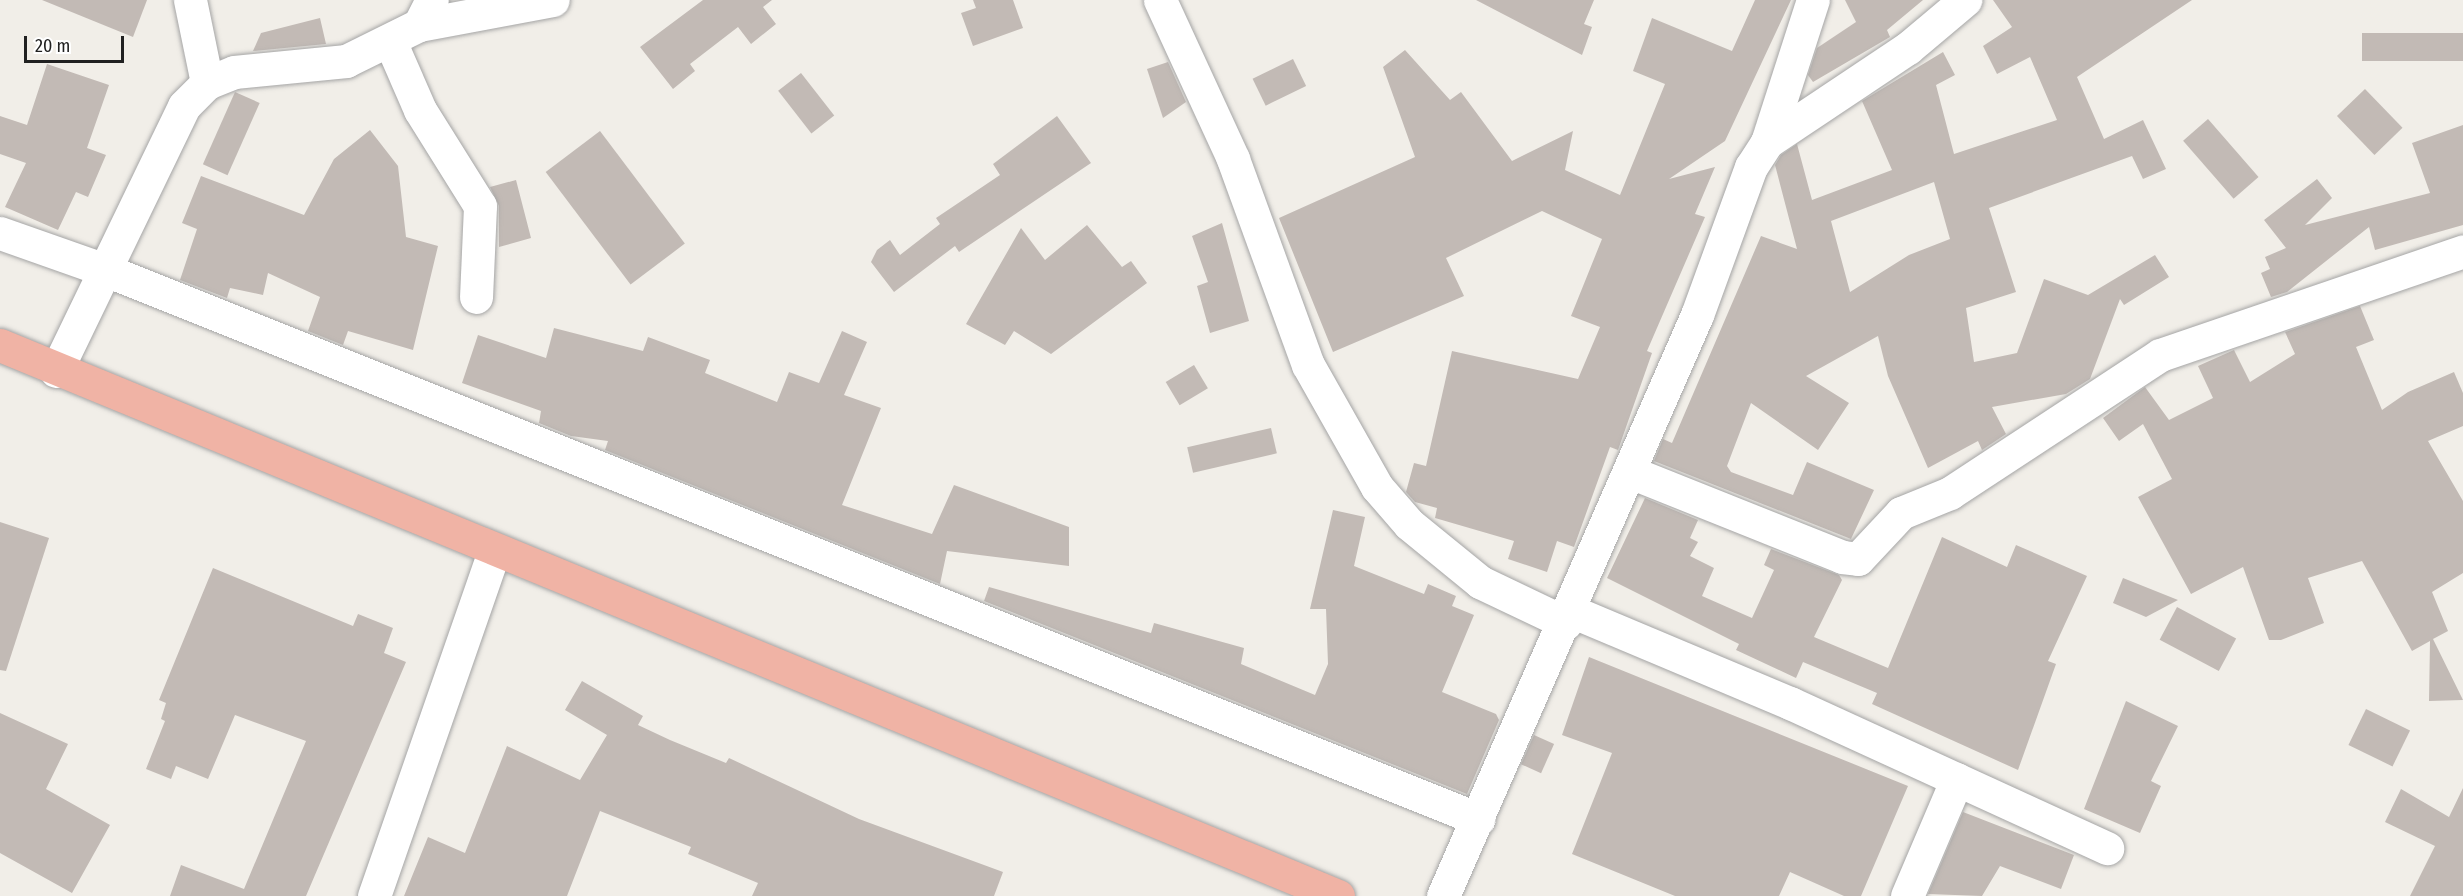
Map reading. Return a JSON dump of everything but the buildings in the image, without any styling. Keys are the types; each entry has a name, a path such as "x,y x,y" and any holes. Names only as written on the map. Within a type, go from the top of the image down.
{"highway":[{"path":"0,345 56,371 494,552 1338,896"}],"street":[{"path":"190,0 207,83"},
{"path":"56,371 108,271 183,106 207,83 234,72 346,61 390,41 425,12 553,0"},
{"path":"1160,0 1233,159 1308,365 1377,487 1409,524 1480,582 1507,600 1568,617 1957,779 2107,848"},
{"path":"1443,896 1568,617 1697,315 1751,167 1767,142 1813,0"},
{"path":"1767,142 1908,48 1965,0"},
{"path":"390,41 420,110 480,206 476,297"},
{"path":"0,233 108,271 1478,819"},
{"path":"1630,472 1842,557 1858,559 1901,513 1950,493 2160,355 2463,251"},
{"path":"374,896 494,552"},
{"path":"1906,896 1957,779"}]}
